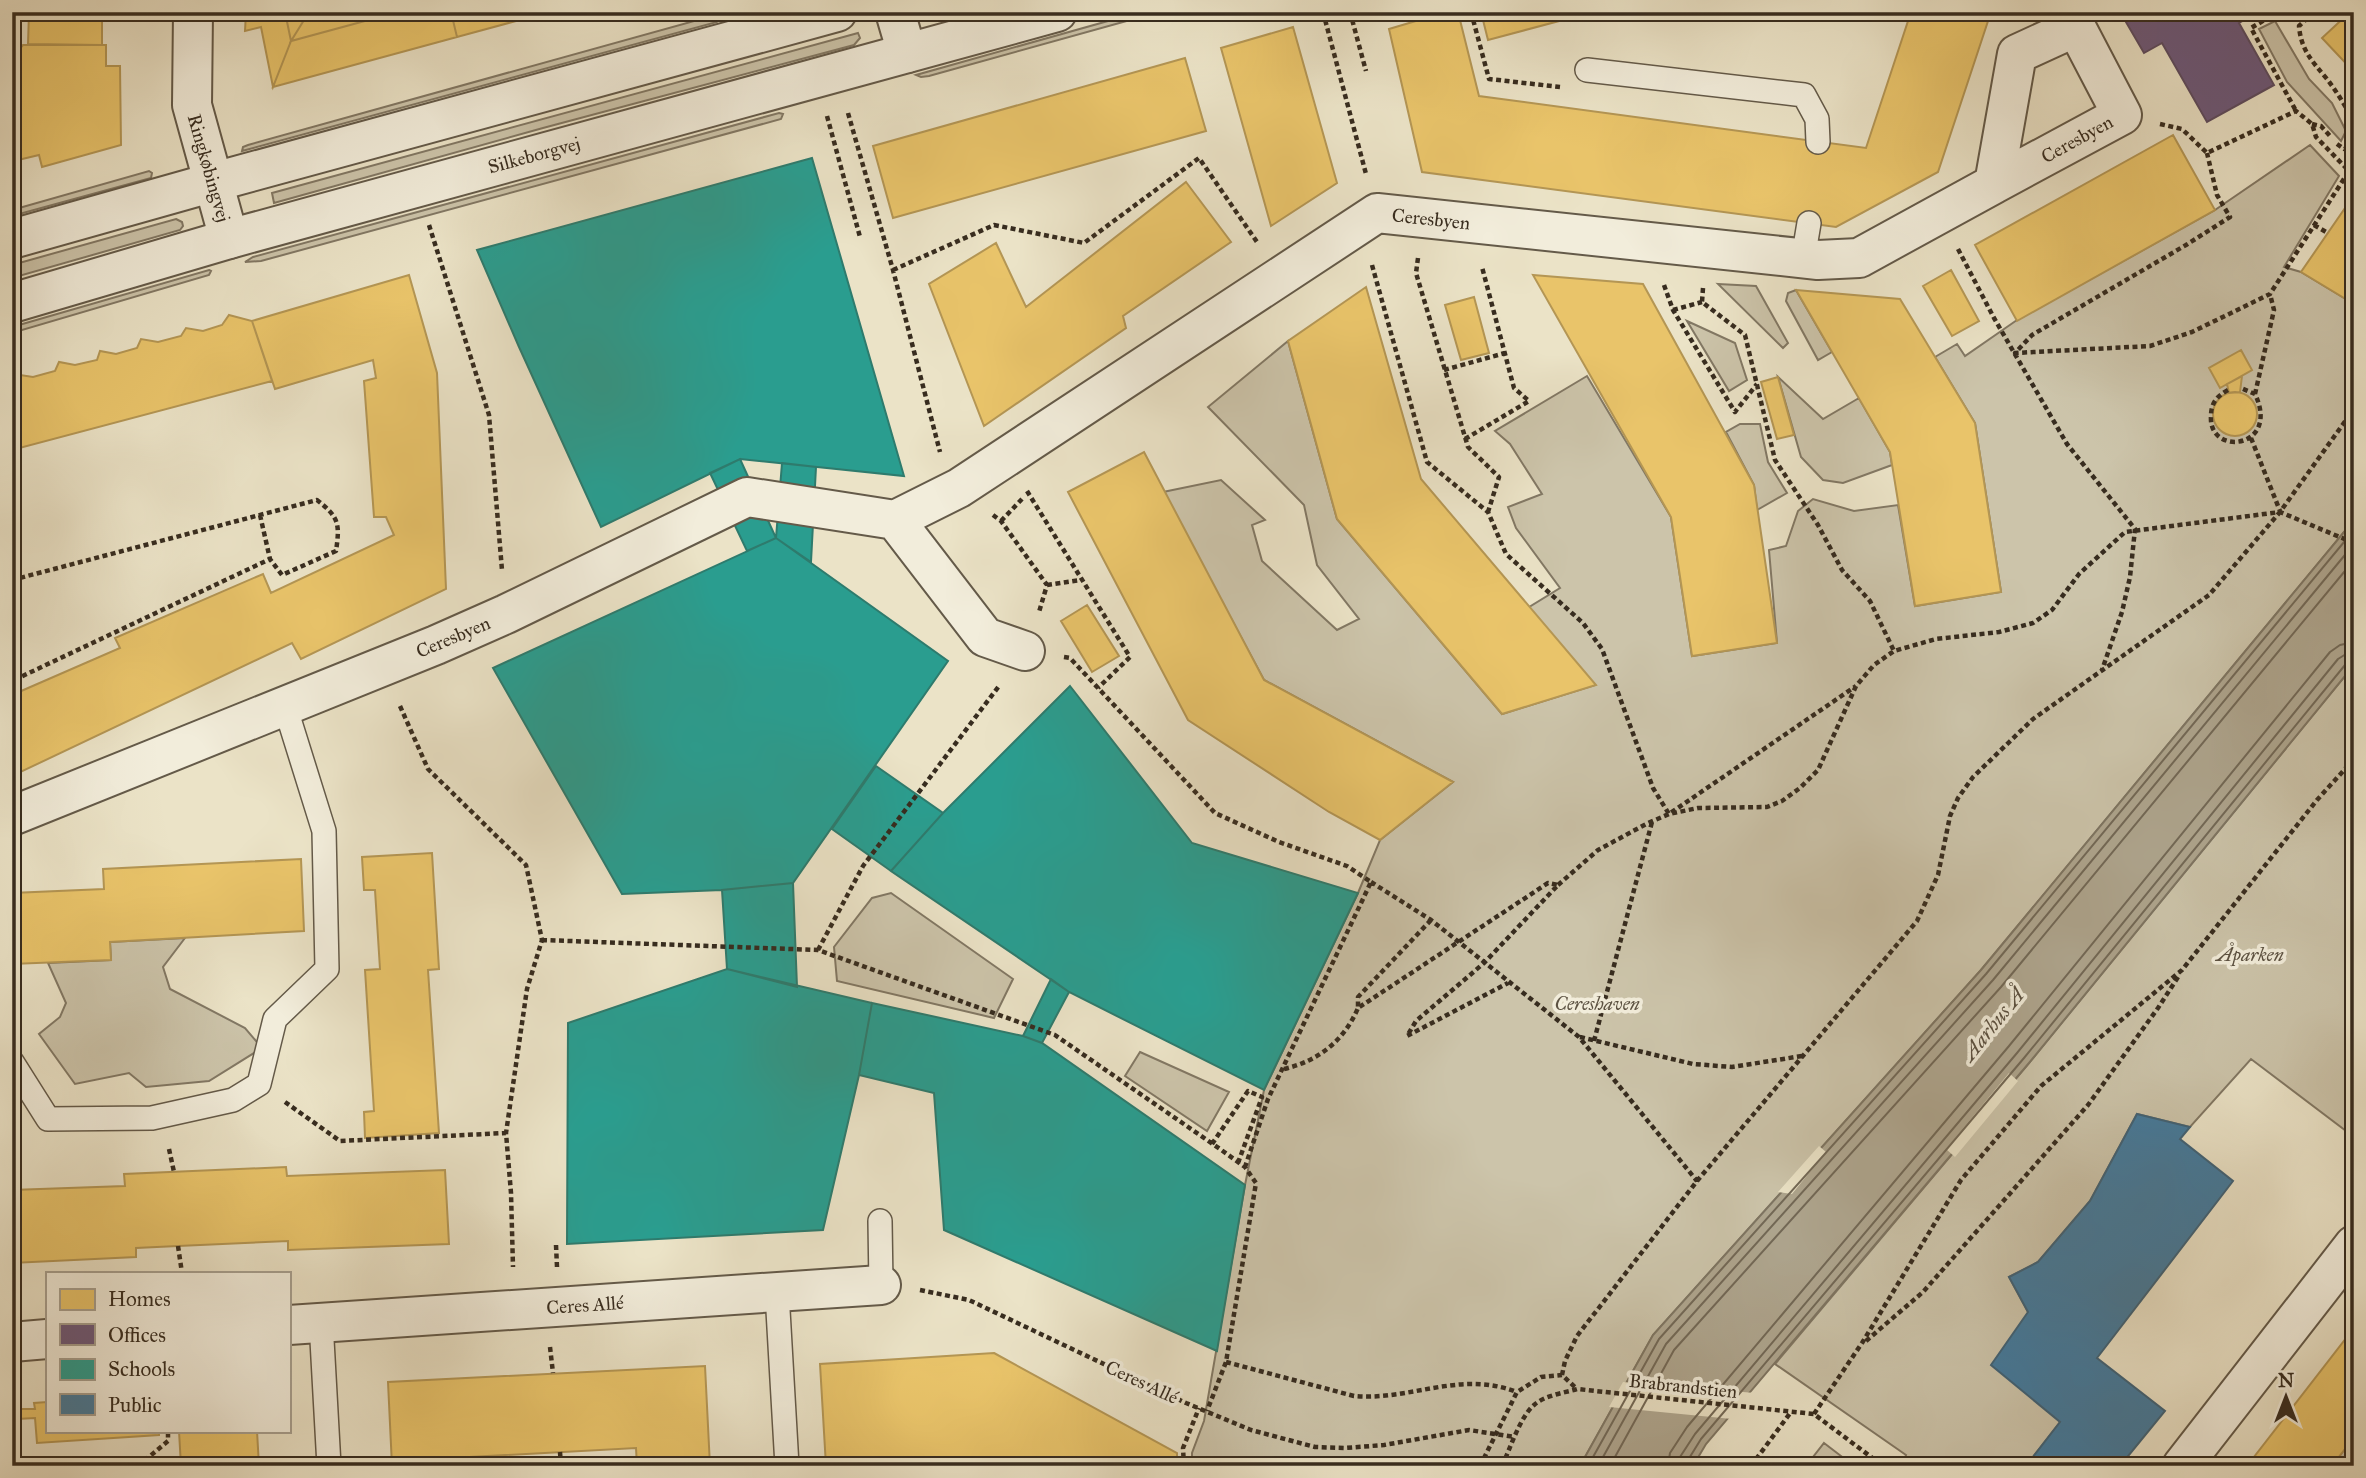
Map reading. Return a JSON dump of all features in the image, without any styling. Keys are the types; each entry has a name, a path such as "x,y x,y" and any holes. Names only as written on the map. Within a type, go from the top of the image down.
{"street":[{"name":"Ringkøbingvej","path":"193,12 192,105 229,239"},
{"path":"12,239 214,181 837,12"},
{"path":"895,12 907,53"},
{"name":"Silkeborgvej","path":"12,303 229,239 1057,12"},
{"name":"Ceresbyen","path":"12,816 382,667 506,614 747,497 895,520 955,491 1377,213 1706,250 1806,241 1818,260 1859,258 2122,115 2076,27 2017,54 1994,184"},
{"path":"895,520 985,637 1025,651"},
{"path":"2182,1466 2354,1245"},
{"name":"Ceres Allé","path":"305,1324 881,1285"},
{"path":"12,1342 46,1339"}],"lane":[{"path":"1587,70 1804,95 1817,119 1818,142"},
{"path":"12,1062 48,1119 152,1118 233,1100 259,1084 275,1019 327,969 324,831 285,706"},
{"path":"880,1221 881,1285"},
{"path":"777,1293 787,1466"},
{"path":"305,1324 329,1466"}],"path":[{"path":"1323,12 1377,213 1371,262 1427,462 1488,512 1506,554 1583,623 1602,649 1653,788 1669,814"},
{"path":"1350,12 1366,71"},
{"path":"1471,12 1476,34"},
{"path":"2278,12 2251,28 2296,111 2330,136"},
{"path":"2314,12 2300,26 2300,40 2306,55 2329,81 2354,122"},
{"path":"836,72 955,491 1000,521 1047,585"},
{"path":"2207,153 2296,111"},
{"path":"2015,353 2032,335 2230,217 2217,195 2207,153 2182,129 2122,115"},
{"path":"2015,353 2150,346 2192,332 2270,295 2349,171 2316,137 2312,124"},
{"path":"2337,144 2344,149 2354,145"},
{"path":"893,270 995,225 1084,243 1199,158 1281,276"},
{"path":"840,163 860,237"},
{"path":"418,187 489,415 506,614"},
{"path":"1423,218 1416,273 1468,447 1499,477 1488,512"},
{"path":"1465,439 1529,401 1514,388 1471,223"},
{"path":"2314,225 2326,232"},
{"path":"1647,242 1673,310 1735,412 1757,383"},
{"path":"1702,302 1706,250"},
{"path":"1969,271 2067,444 2135,529 2123,612 2101,672"},
{"path":"2228,390 2216,398 2210,421 2222,439 2234,443 2250,438 2257,431 2262,413 2255,394 2274,310 2270,295"},
{"path":"1673,310 1702,302"},
{"path":"1702,302 1745,335 1775,460 1818,525 1842,570 1870,601 1894,651"},
{"path":"1444,370 1505,353"},
{"path":"2241,388 2255,394"},
{"path":"1562,1374 1577,1336 1697,1181 1917,921 1938,875 1950,816 1958,798 1973,777 2033,719 2209,595 2280,512 2354,409"},
{"path":"2250,438 2280,512"},
{"path":"1006,457 1130,657 1098,688"},
{"path":"1000,521 1029,493"},
{"path":"12,580 260,514 317,500 334,514 339,532 336,551 282,575 271,559 260,514"},
{"path":"1669,814 1856,686 1874,665 1894,651 1936,639 1999,632 2033,623 2052,610 2079,574 2124,532 2280,512 2354,542"},
{"path":"12,681 271,559"},
{"path":"1047,585 1081,580"},
{"path":"818,950 863,866 1025,651 1047,585"},
{"path":"1025,651 1070,658 1215,814 1279,842 1347,866 1431,920 1580,1037 1697,1181"},
{"path":"382,667 428,769 526,865 542,940 527,989 506,1133 512,1251"},
{"path":"1508,983 1407,1037 1416,1021 1484,963 1558,885 1598,850 1669,814 1698,808 1767,807 1801,788 1818,770 1856,686"},
{"path":"1862,1343 1923,1292 2035,1167 2088,1104 2182,970 2317,800 2354,759"},
{"path":"1594,1041 1652,821"},
{"path":"1245,1167 1268,1099 1371,882"},
{"path":"1359,1008 1548,883 1558,885"},
{"path":"1283,1069 1304,1064 1327,1049 1351,1025 1359,1008 1358,997 1431,920"},
{"path":"542,940 818,950 1055,1035 1245,1167 1256,1183 1226,1362 1207,1411"},
{"path":"1814,1414 1862,1343 1961,1180 2041,1086 2182,970"},
{"path":"1580,1037 1693,1064 1732,1067 1804,1055"},
{"path":"259,1084 340,1141 506,1133"},
{"path":"1212,1144 1248,1091 1262,1097 1238,1163"},
{"path":"178,1246 182,1272"},
{"name":"Ceres Allé","path":"945,1293 970,1300 1186,1403 1251,1430 1315,1447 1384,1446 1469,1430 1515,1437"},
{"path":"1226,1362 1354,1396 1372,1398 1461,1382 1504,1387 1517,1392"},
{"path":"1562,1374 1577,1389"},
{"path":"1480,1466 1517,1392 1541,1377 1562,1374"},
{"name":"Brabrandstien","path":"1502,1466 1534,1405 1549,1397 1577,1389 1814,1414 1883,1466"},
{"path":"1184,1466 1183,1448 1199,1408"},
{"path":"1751,1466 1792,1411"},
{"path":"138,1466 168,1441 168,1432"},
{"path":"560,1452 561,1466"}],"green space":[{"path":"1140,12 1159,12 929,76 916,75"},
{"path":"712,16 719,19 717,22 242,151 243,147 248,145"},
{"path":"2275,21 2309,79 2332,103 2346,131 2341,141 2287,82 2259,29"},
{"path":"858,33 860,38 854,45 274,203 272,193"},
{"path":"783,114 781,119 261,261 245,262 253,257"},
{"name":"Cereshaven","path":"2310,145 2339,176 2284,267 2301,272 2354,304 2354,520 1981,970 1653,1335 1580,1466 1192,1466 1192,1453 1204,1421 1264,1090 1358,893 1380,840 1453,782 1264,680 1163,492 1221,480 1265,520 1252,525 1262,561 1337,630 1359,619 1317,565 1304,505 1208,407 1288,341 1337,519 1502,714 1595,685 1526,609 1560,588 1516,528 1508,507 1542,494 1510,444 1495,431 1587,376 1671,517 1692,656 1777,643 1769,550 1786,546 1798,511 1813,499 1854,511 1898,505 1915,606 2001,592 1975,423 1935,357 1957,344 1965,356 2017,320 2215,210"},
{"path":"149,171 152,173 151,178 12,216 12,210"},
{"path":"176,219 182,222 180,230 12,278 12,265"},
{"path":"209,270 209,275 12,333 12,327"},
{"path":"1718,284 1756,286 1788,343 1783,348"},
{"path":"1796,290 1832,352 1818,360 1786,301 1788,293"},
{"path":"1687,321 1735,343 1747,380 1729,391"},
{"path":"1778,377 1823,419 1859,398 1890,452 1892,465 1843,483 1823,480 1801,457"},
{"path":"1740,424 1760,424 1768,462 1787,493 1757,510 1754,485 1726,432"},
{"name":"Åparken","path":"2354,665 2354,1137 2251,1059 2190,1127 2137,1114 2090,1201 2038,1262 2009,1277 2028,1312 2060,1422 2026,1466 1904,1466 1901,1464 1906,1455 1775,1364 2029,1063"},
{"path":"891,893 1013,979 994,1018 837,981 834,947 872,898"},
{"path":"185,938 163,967 170,989 245,1028 262,1048 209,1081 146,1087 129,1073 75,1084 39,1034 60,1017 66,1003 48,963 111,960 110,942"},
{"path":"1140,1052 1229,1092 1207,1131 1125,1076"},
{"path":"2354,1437 2354,1466 2332,1466"},
{"path":"1824,1443 1854,1466 1806,1466"}],"water":[{"name":"Aarhus Å","path":"2354,520 2354,665 2029,1063 1706,1444 1693,1466 1580,1466 1653,1335 1981,970"}],"pier":[{"path":"2009,1073 2018,1081 1955,1157 1946,1149"},
{"path":"1819,1146 1826,1152 1792,1194 1778,1192"},
{"path":"1623,1382 1755,1393 1732,1419 1609,1407"}],"building: Homes":[{"path":"29,12 102,12 102,45 28,44"},
{"path":"246,12 285,12 291,41 273,87 261,27 245,31"},
{"path":"285,12 309,12 291,41"},
{"path":"309,12 398,12 291,41"},
{"path":"398,12 451,12 457,37 273,87 291,41"},
{"path":"451,12 549,12 457,37"},
{"path":"1446,12 1458,12 1479,96 1866,148 1911,12 1991,12 1938,172 1836,227 1422,172 1389,29"},
{"path":"1481,12 1593,12 1488,40"},
{"path":"2350,12 2354,12 2354,72 2322,38"},
{"path":"1293,27 1337,183 1271,226 1221,48"},
{"path":"23,45 106,45 106,66 120,66 121,145 42,167 39,155 14,161 12,58"},
{"path":"1185,58 1206,131 893,218 873,146"},
{"path":"2173,135 2215,210 2017,321 1975,245"},
{"path":"1186,182 1231,242 1123,316 1126,328 984,426 929,284 996,243 1026,307"},
{"path":"2354,195 2354,304 2301,272"},
{"path":"1951,270 1979,321 1952,336 1923,286"},
{"path":"409,275 437,373 446,589 301,659 292,643 12,776 12,695 120,648 115,638 263,574 271,593 394,535 386,517 374,517 364,381 376,378 373,360 275,389 252,321"},
{"path":"1533,275 1643,284 1754,485 1777,643 1692,656 1671,517"},
{"path":"1366,287 1421,479 1596,685 1502,714 1337,519 1288,341"},
{"path":"1796,290 1900,299 1975,423 2001,592 1915,606 1890,452"},
{"path":"1474,297 1489,353 1461,360 1445,305"},
{"path":"229,315 252,321 272,381 12,450 14,374 33,377 55,371 59,362 75,365 97,360 100,351 116,354 137,348 141,339 158,342 181,336 186,328 203,331 222,325"},
{"path":"2241,350 2252,370 2220,388 2209,368"},
{"path":"2242,376 2240,392 2229,393 2227,384"},
{"path":"1778,377 1794,435 1777,439 1761,382"},
{"path":"2235,392 2251,398 2257,414 2251,430 2235,436 2219,430 2213,414 2219,398"},
{"path":"1144,452 1264,680 1453,782 1380,840 1329,812 1188,720 1068,492"},
{"path":"1087,605 1119,656 1092,672 1061,621"},
{"path":"432,853 439,969 428,970 439,1133 365,1138 364,1112 374,1111 365,970 380,969 375,890 364,890 362,857"},
{"path":"301,859 304,931 110,942 111,960 12,964 12,893 104,889 103,869"},
{"path":"286,1167 287,1176 445,1170 449,1244 288,1250 288,1241 136,1248 136,1257 12,1263 12,1190 125,1186 124,1174"},
{"path":"2354,1328 2354,1437 2332,1466 2247,1466"},
{"path":"994,1353 1177,1453 1177,1466 826,1466 820,1364"},
{"path":"705,1366 710,1466 637,1466 636,1448 470,1457 470,1466 392,1466 388,1382"},
{"path":"46,1402 46,1432 159,1432 159,1435 37,1443 35,1418 17,1419 19,1466 12,1466 12,1406 17,1406 17,1409 35,1409 34,1403"},
{"path":"179,1432 257,1432 259,1466 181,1466"}],"building: Offices":[{"path":"2132,12 2258,12 2239,23 2274,85 2207,122 2162,43 2144,53 2123,17"}],"building: Schools":[{"path":"812,158 904,476 740,459 601,527 477,250"},
{"path":"740,459 776,538 747,551 710,473"},
{"path":"782,463 816,467 811,562 776,538"},
{"path":"776,538 948,661 793,883 722,890 622,894 493,668"},
{"path":"1070,686 1192,843 1358,893 1264,1090 1069,992 891,871 943,813"},
{"path":"876,766 943,813 891,871 832,829"},
{"path":"793,883 797,987 727,969 722,890"},
{"path":"727,969 872,1003 859,1075 823,1230 567,1244 568,1023"},
{"path":"1051,979 1069,992 1042,1043 1023,1036"},
{"path":"872,1003 1023,1036 1042,1043 1245,1185 1217,1351 944,1230 934,1093 859,1075"}],"building: Public":[{"path":"2137,1114 2190,1127 2180,1139 2233,1181 2097,1358 2165,1411 2120,1466 2026,1466 2060,1422 1991,1365 2028,1312 2009,1277 2038,1262 2090,1201"}]}
